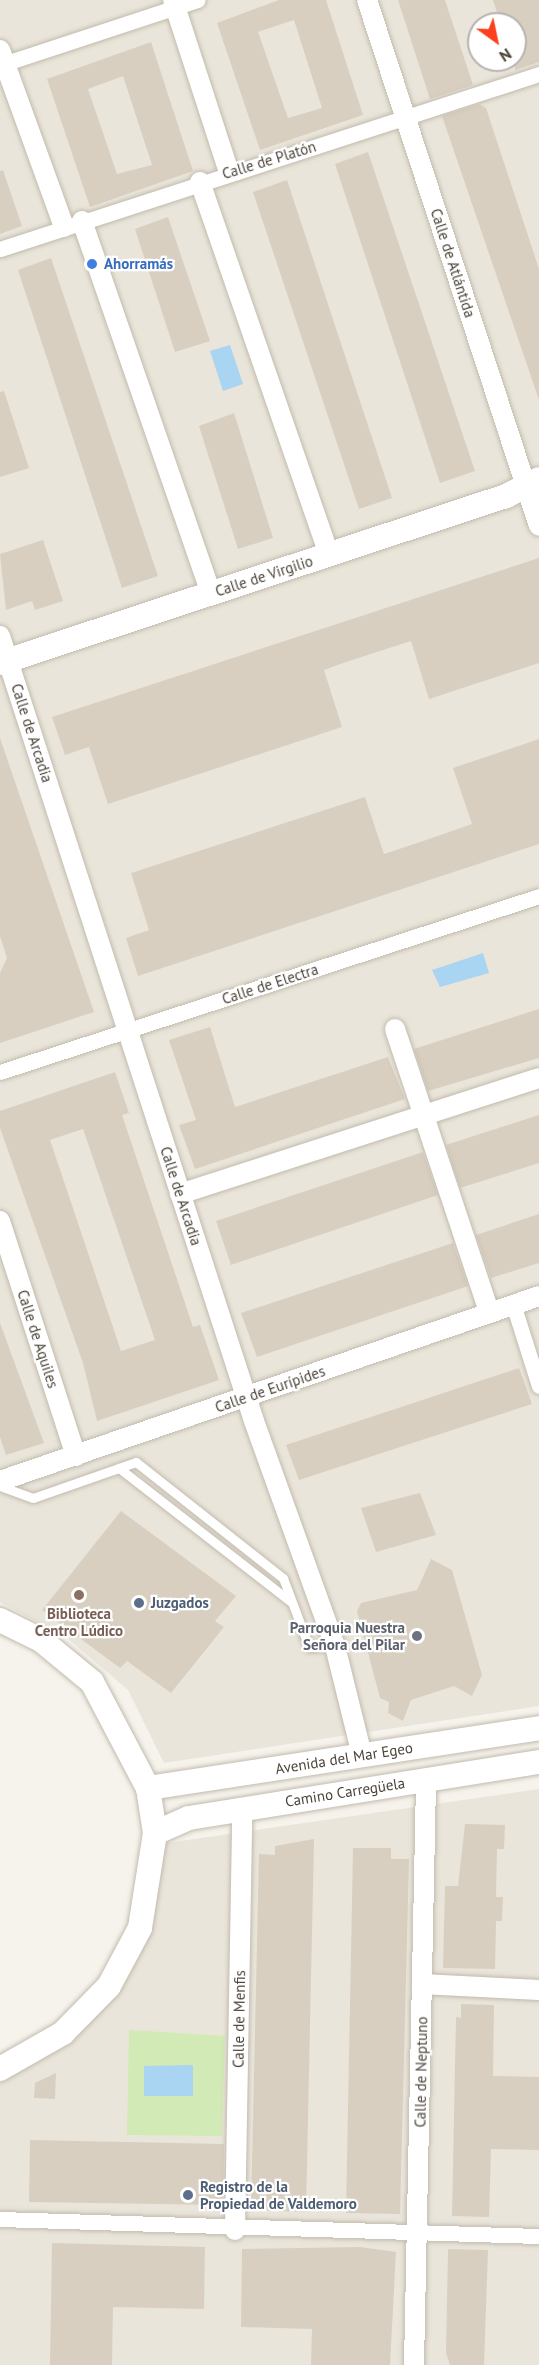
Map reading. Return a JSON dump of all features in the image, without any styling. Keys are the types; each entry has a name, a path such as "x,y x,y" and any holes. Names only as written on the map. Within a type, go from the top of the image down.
{"street":[{"path":"198,0 174,4 2,60 73,224 211,593"},
{"name":"Calle de Atlántida","path":"367,0 405,118 535,486 539,526"},
{"path":"174,4 229,172"},
{"name":"Calle de Platón","path":"0,249 229,172 539,74"},
{"path":"200,182 329,555"},
{"name":"Calle de Virgilio","path":"4,662 535,486"},
{"name":"Calle de Arcadia","path":"0,636 4,662 128,1030 246,1397 335,1647 362,1755"},
{"name":"Calle de Electra","path":"0,1072 539,896"},
{"path":"395,1029 489,1312"},
{"path":"180,1194 539,1078"},
{"name":"Calle de Aquiles","path":"0,1221 76,1456"},
{"name":"Calle de Eurípides","path":"0,1481 539,1296"},
{"path":"513,1304 539,1386"},
{"path":"0,1620 41,1640 92,1682 148,1788 155,1833 140,1928 109,1986 63,2033 2,2070"},
{"name":"Avenida del Mar Egeo","path":"148,1788 539,1728"},
{"name":"Camino Carregüela","path":"155,1833 189,1818 539,1762"},
{"name":"Calle de Neptuno","path":"414,2365 426,1780"},
{"name":"Calle de Menfis","path":"235,2230 242,1809"},
{"path":"422,1984 539,1990"},
{"path":"0,2219 235,2230 539,2236"}],"lane":[{"path":"0,1486 33,1498 136,1462 221,1526 283,1578 309,1647 335,1647"},
{"path":"119,1468 290,1601"}],"shaded area":[{"path":"0,0 539,0 539,1706 164,1763 128,1690 66,1637 0,1602"},
{"path":"539,1789 539,2365 0,2365 0,2078 127,1976 160,1844"}],"green space":[{"path":"129,2030 225,2036 222,2136 127,2135"}],"water":[{"path":"230,345 243,384 223,391 210,351"},
{"path":"483,953 489,973 440,987 432,970"},
{"path":"193,2065 193,2096 144,2096 144,2066"}],"building":[{"path":"279,0 326,0 363,115 260,150 217,23","holes":["294,20 322,108 288,118 258,32"]},
{"path":"398,0 445,0 473,85 430,99"},
{"path":"493,0 539,0 539,62 527,66 527,12 497,12"},
{"path":"151,42 193,171 90,207 47,79","holes":["123,76 152,165 117,174 88,89"]},
{"path":"479,104 486,108 539,269 539,400 442,116"},
{"path":"368,152 475,471 440,483 335,164"},
{"path":"3,170 22,226 0,234 0,171"},
{"path":"287,180 392,498 359,509 253,192"},
{"path":"168,217 210,341 175,352 135,229"},
{"path":"51,258 158,576 122,588 18,270"},
{"path":"4,391 29,468 0,477 0,392"},
{"path":"234,413 273,538 238,549 199,426"},
{"path":"43,540 63,601 35,610 32,601 6,610 0,554"},
{"path":"539,558 539,663 429,699 411,641 346,662 324,670 342,727 108,804 89,747 65,755 52,717"},
{"path":"0,738 94,1012 0,1043 0,973 7,958 0,936"},
{"path":"539,739 539,844 138,976 126,938 149,930 131,873 365,797 384,854 472,824 453,768"},
{"path":"539,1009 539,1058 428,1091 414,1049"},
{"path":"210,1027 235,1107 388,1057 405,1099 195,1169 179,1125 196,1120 169,1040"},
{"path":"115,1072 129,1113 122,1115 193,1327 200,1325 219,1380 97,1421 83,1363 0,1128 0,1111","holes":["83,1129 155,1340 121,1351 50,1140"]},
{"path":"539,1115 539,1163 460,1188 446,1145"},
{"path":"423,1152 438,1195 231,1265 216,1221"},
{"path":"539,1214 539,1263 491,1278 476,1235"},
{"path":"453,1243 468,1286 257,1357 241,1313"},
{"path":"0,1323 44,1443 6,1455 0,1437"},
{"path":"519,1368 532,1404 299,1480 286,1445"},
{"path":"420,1493 436,1535 376,1552 361,1508"},
{"name":"Juzgados","path":"121,1511 236,1596 215,1621 224,1627 171,1693 127,1661 120,1668 42,1610"},
{"name":"Parroquia Nuestra Señora del Pilar","path":"431,1559 452,1570 482,1675 472,1696 454,1686 411,1700 403,1721 388,1713 389,1702 380,1698 357,1611 361,1603 417,1590"},
{"path":"465,1824 505,1825 504,1849 497,1849 496,1897 503,1897 502,1921 496,1921 495,1969 443,1968 445,1886 458,1886"},
{"path":"314,1839 306,2212 251,2210 259,1854 275,1855 275,1846"},
{"path":"353,1848 391,1848 391,1859 409,1859 400,2214 346,2213"},
{"path":"461,2004 494,2005 493,2076 539,2077 539,2150 491,2149 489,2217 452,2216 456,2017 461,2018"},
{"path":"56,2073 55,2099 34,2098 35,2083"},
{"path":"30,2140 224,2144 223,2205 29,2202"},
{"path":"52,2243 205,2247 204,2309 113,2307 112,2365 50,2365"},
{"path":"360,2247 396,2252 390,2365 311,2365 312,2329 241,2327 242,2249"},
{"path":"448,2249 488,2250 484,2365 450,2365 446,2353"}],"place":[{"name":"Ahorramás","path":"92,264"},
{"name":"Biblioteca Centro Lúdico","path":"79,1595"},
{"name":"Juzgados","path":"139,1603"},
{"name":"Parroquia Nuestra Señora del Pilar","path":"417,1636"},
{"name":"Registro de la Propiedad de Valdemoro","path":"188,2195"}]}
